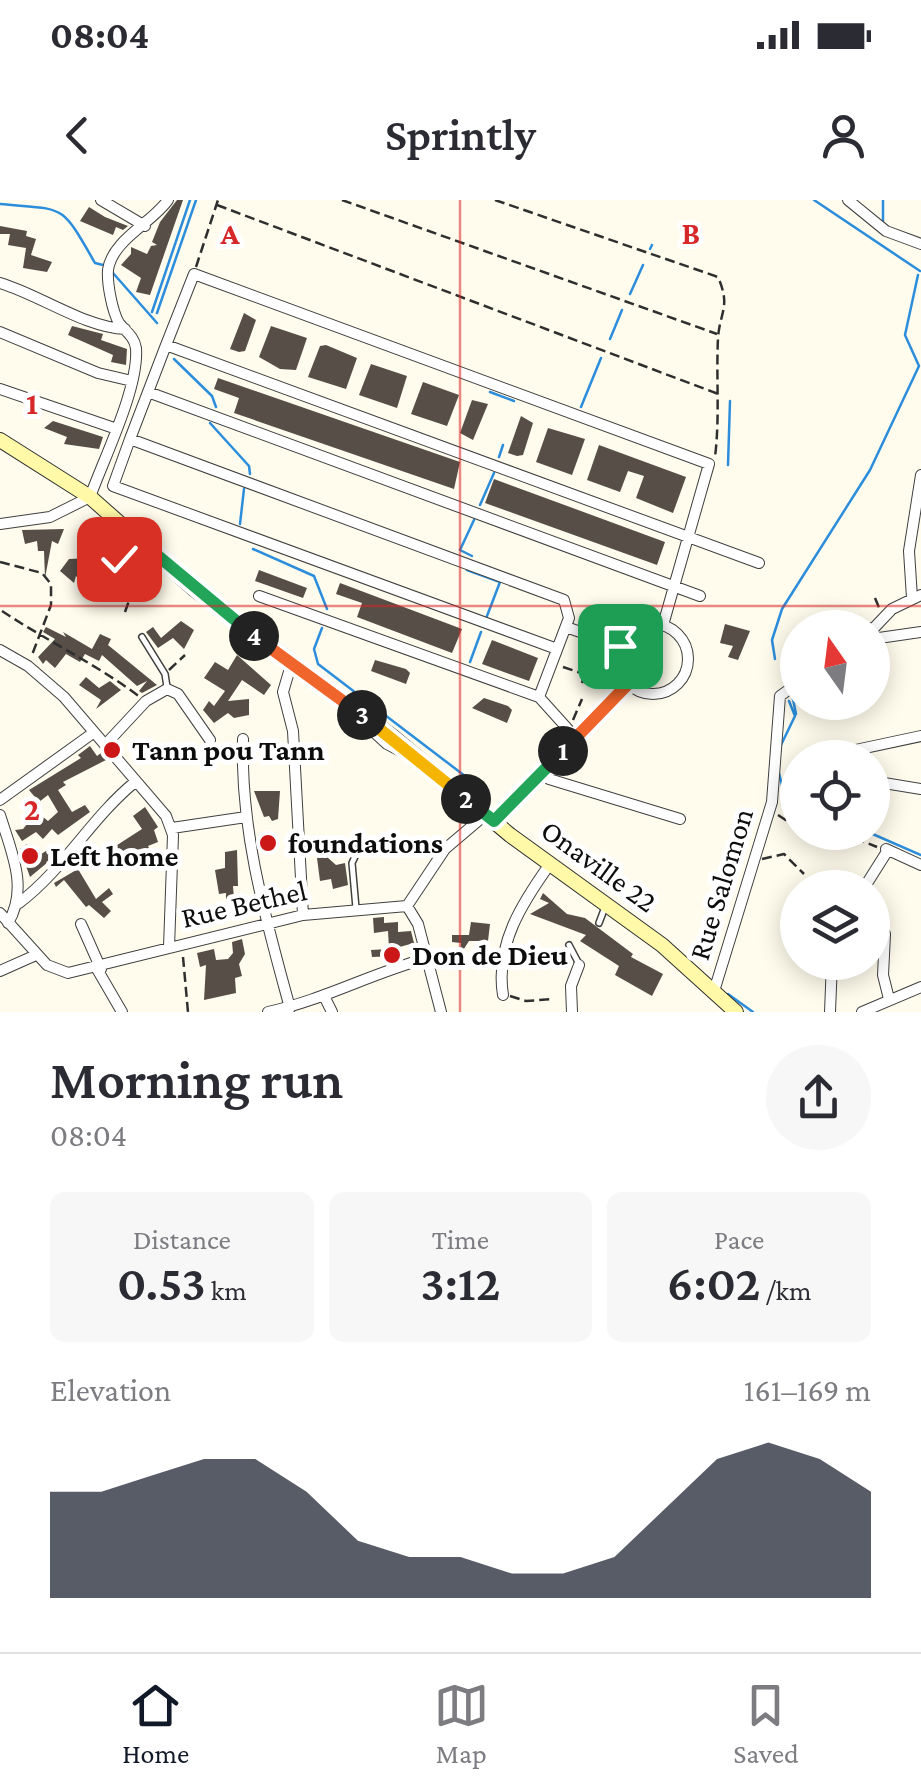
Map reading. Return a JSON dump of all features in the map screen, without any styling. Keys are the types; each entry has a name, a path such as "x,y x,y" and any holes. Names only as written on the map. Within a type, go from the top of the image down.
{"street":[{"path":"101,200 145,226"},
{"path":"93,500 132,381 136,350 117,319 108,269 123,243 168,200"},
{"path":"848,200 886,230 921,244"},
{"path":"0,524 50,516 93,500 113,486 194,274 708,464 662,625"},
{"path":"0,283 26,291 60,311 125,329"},
{"path":"0,332 98,373 132,381"},
{"path":"166,345 759,563"},
{"path":"0,389 114,428"},
{"path":"148,392 700,596"},
{"path":"130,439 564,600 570,610 566,627 539,697"},
{"name":"Onaville 22","path":"0,440 93,500 194,589 715,988 736,1012"},
{"path":"890,612 917,597 909,551 921,500 921,475"},
{"path":"113,486 557,649"},
{"path":"260,596 539,697 575,738"},
{"path":"662,625 674,630 688,652 684,676 664,693 639,691 621,673 620,646 642,626 662,625"},
{"path":"566,627 620,646"},
{"path":"890,632 921,632"},
{"path":"0,650 28,666 64,697 172,828 169,947"},
{"path":"291,665 283,692 293,732 303,915"},
{"path":"441,1012 424,959 418,924 408,906 445,849 490,818 542,773 628,684"},
{"path":"105,745 146,701 167,689 178,694 210,740"},
{"name":"Rue Salomon","path":"715,988 772,802 780,698"},
{"path":"0,800 93,733"},
{"path":"890,741 921,736"},
{"path":"243,739 246,817 290,1010"},
{"path":"542,773 549,779 680,819"},
{"path":"8,924 19,903 39,888 82,832 135,782"},
{"path":"890,784 921,789"},
{"path":"0,815 18,876 19,903"},
{"path":"172,828 246,817"},
{"path":"887,850 921,866"},
{"path":"503,995 501,966 508,937 550,864"},
{"name":"Rue Bethel","path":"0,913 36,955 56,971 99,969 169,947 303,915 408,906"},
{"path":"82,924 99,969 122,1012"},
{"path":"0,972 36,955"},
{"path":"268,1012 290,1010 326,998 372,974 424,959"},
{"path":"572,1012 571,986 580,965"},
{"path":"830,1012 831,980"},
{"path":"884,980 888,999"},
{"path":"862,1012 921,987"},
{"path":"326,998 332,1012"}],"lane":[{"path":"142,637 164,674 167,689"},
{"path":"356,908 352,863 361,844"},
{"path":"599,923 606,904"},
{"path":"569,945 580,965"}],"path":[{"path":"342,200 718,334"},
{"path":"495,200 718,278 727,306 718,334 720,395 715,458 708,464"},
{"path":"194,274 217,202 720,395"},
{"path":"126,612 131,595 114,578 139,538"},
{"path":"98,567 128,556"},
{"path":"0,562 42,573 51,584 50,606 28,666"},
{"path":"876,598 879,610"},
{"path":"2,611 38,636 65,646 146,701"},
{"path":"594,668 600,651"},
{"path":"164,674 185,655"},
{"path":"641,671 650,661"},
{"path":"552,663 581,673"},
{"path":"573,721 582,698"},
{"path":"772,802 780,816"},
{"path":"756,861 784,854 800,870"},
{"path":"182,945 188,1012"},
{"path":"503,995 526,1000 553,998"}],"building":[{"path":"177,200 183,200 150,295 136,292 141,278 121,265 131,254 131,247 147,254 151,246 157,245 152,242 160,222"},
{"path":"89,207 128,226 123,230 116,227 113,235 80,221"},
{"path":"0,226 27,231 26,236 36,239 31,255 52,262 47,272 23,268 26,248 8,245 10,234 0,234"},
{"path":"244,313 256,320 245,351 239,352 230,349"},
{"path":"72,326 103,334 101,340 127,349 126,365 111,362 113,355 68,335"},
{"path":"271,326 307,338 296,370 280,369 259,357"},
{"path":"320,346 357,358 346,389 308,377"},
{"path":"371,364 407,376 397,408 359,395"},
{"path":"218,378 460,462 454,489 234,413 239,398 214,389"},
{"path":"423,382 459,395 447,426 411,414"},
{"path":"472,400 488,404 473,440 460,433"},
{"path":"521,416 533,423 523,455 517,456 508,453"},
{"path":"53,421 103,437 99,449 64,444 67,437 44,428"},
{"path":"548,428 585,439 572,475 536,462"},
{"path":"599,445 686,477 673,513 636,498 644,476 628,471 620,492 587,480"},
{"path":"494,479 665,542 657,565 485,503"},
{"path":"64,529 58,544 52,541 45,578 44,551 38,551 37,541 25,544 22,530"},
{"path":"90,558 87,562 100,575 86,587 76,576 74,583 60,571 69,559"},
{"path":"259,570 307,588 303,598 255,581"},
{"path":"340,583 462,629 452,653 357,617 362,603 336,594"},
{"path":"181,621 194,630 184,649 173,638 158,648 146,632 153,627 161,638"},
{"path":"725,624 750,631 738,660 728,657 733,646 720,643"},
{"path":"46,627 92,649 100,634 111,639 108,645 157,685 142,693 139,691 147,681 137,686 102,655 99,661 85,654 80,662 66,654 55,668 46,660 43,664 38,657 55,639 43,632"},
{"path":"492,640 538,658 529,681 482,664"},
{"path":"237,655 271,685 264,695 242,680 228,701 249,699 249,715 234,718 228,713 214,723 203,710 209,701 214,706 225,691 204,678 215,662 228,670"},
{"path":"375,660 406,669 410,673 406,684 371,671"},
{"path":"86,677 99,688 110,681 121,690 96,709 101,700 79,685"},
{"path":"484,698 512,710 507,723 472,708"},
{"path":"90,746 106,760 63,782 66,785 58,790 72,812 85,805 90,812 58,835 52,829 43,839 36,832 22,841 15,830 23,829 37,812 48,821 58,812 48,795 39,802 29,790 81,758 78,755"},
{"path":"254,791 280,791 278,819 264,817"},
{"path":"145,807 158,827 154,830 158,842 148,846 155,860 146,865 141,857 138,860 132,854 121,862 111,849 142,829 133,816"},
{"path":"27,844 35,858 49,849 54,857 30,877 20,849"},
{"path":"237,850 238,886 233,886 234,899 226,899 226,893 219,894 215,870 225,868 225,852"},
{"path":"327,857 336,865 345,863 348,885 333,889 331,879 320,881 317,858"},
{"path":"78,869 96,899 109,888 113,894 102,902 111,911 104,918 89,905 86,907 64,880 56,887 54,883"},
{"path":"543,893 567,914 585,918 633,954 631,957 663,974 652,996 615,975 619,966 580,941 586,935 530,914 549,903 540,899"},
{"path":"384,917 384,923 398,922 398,932 411,931 414,943 396,948 397,956 372,957 371,950 389,949 388,931 374,933 373,918"},
{"path":"471,922 490,924 488,941 469,941 460,955 461,943 452,942 452,935 469,935"},
{"path":"242,939 245,954 239,964 242,976 235,978 236,993 204,1000 206,965 200,967 197,953 214,949 216,960 228,959 233,953 232,942"}],"waterway":[{"path":"152,312 190,200"},
{"path":"157,313 196,200"},
{"path":"814,200 920,271"},
{"path":"883,200 883,223"},
{"path":"0,204 59,213 75,229 95,263 103,265"},
{"path":"650,249 652,245"},
{"path":"630,294 643,265"},
{"path":"113,273 157,323"},
{"path":"775,659 772,640 782,609 870,470 919,366 905,335 918,275"},
{"path":"610,339 622,310"},
{"path":"581,407 601,358"},
{"path":"174,359 212,396 216,407"},
{"path":"490,392 514,401"},
{"path":"728,465 730,401"},
{"path":"210,423 249,466 250,474"},
{"path":"499,457 503,445"},
{"path":"480,505 494,473"},
{"path":"240,524 244,489"},
{"path":"472,556 460,550 474,520"},
{"path":"253,549 314,576 327,609"},
{"path":"467,570 500,582 487,616"},
{"path":"322,628 314,649 318,664 482,789"},
{"path":"470,662 481,632"},
{"path":"783,740 793,720"},
{"path":"779,773 780,777"},
{"path":"890,842 921,855"},
{"path":"728,994 753,1012"}],"place":[{"name":"Tann pou Tann","path":"112,750"},
{"name":"foundations","path":"268,843"},
{"name":"Left home","path":"30,856"},
{"name":"Don de Dieu","path":"392,955"}],"route":[{"path":"119,559 128,556 139,538 194,589 291,665 393,737 494,821 628,684 618,660 620,646"}]}
